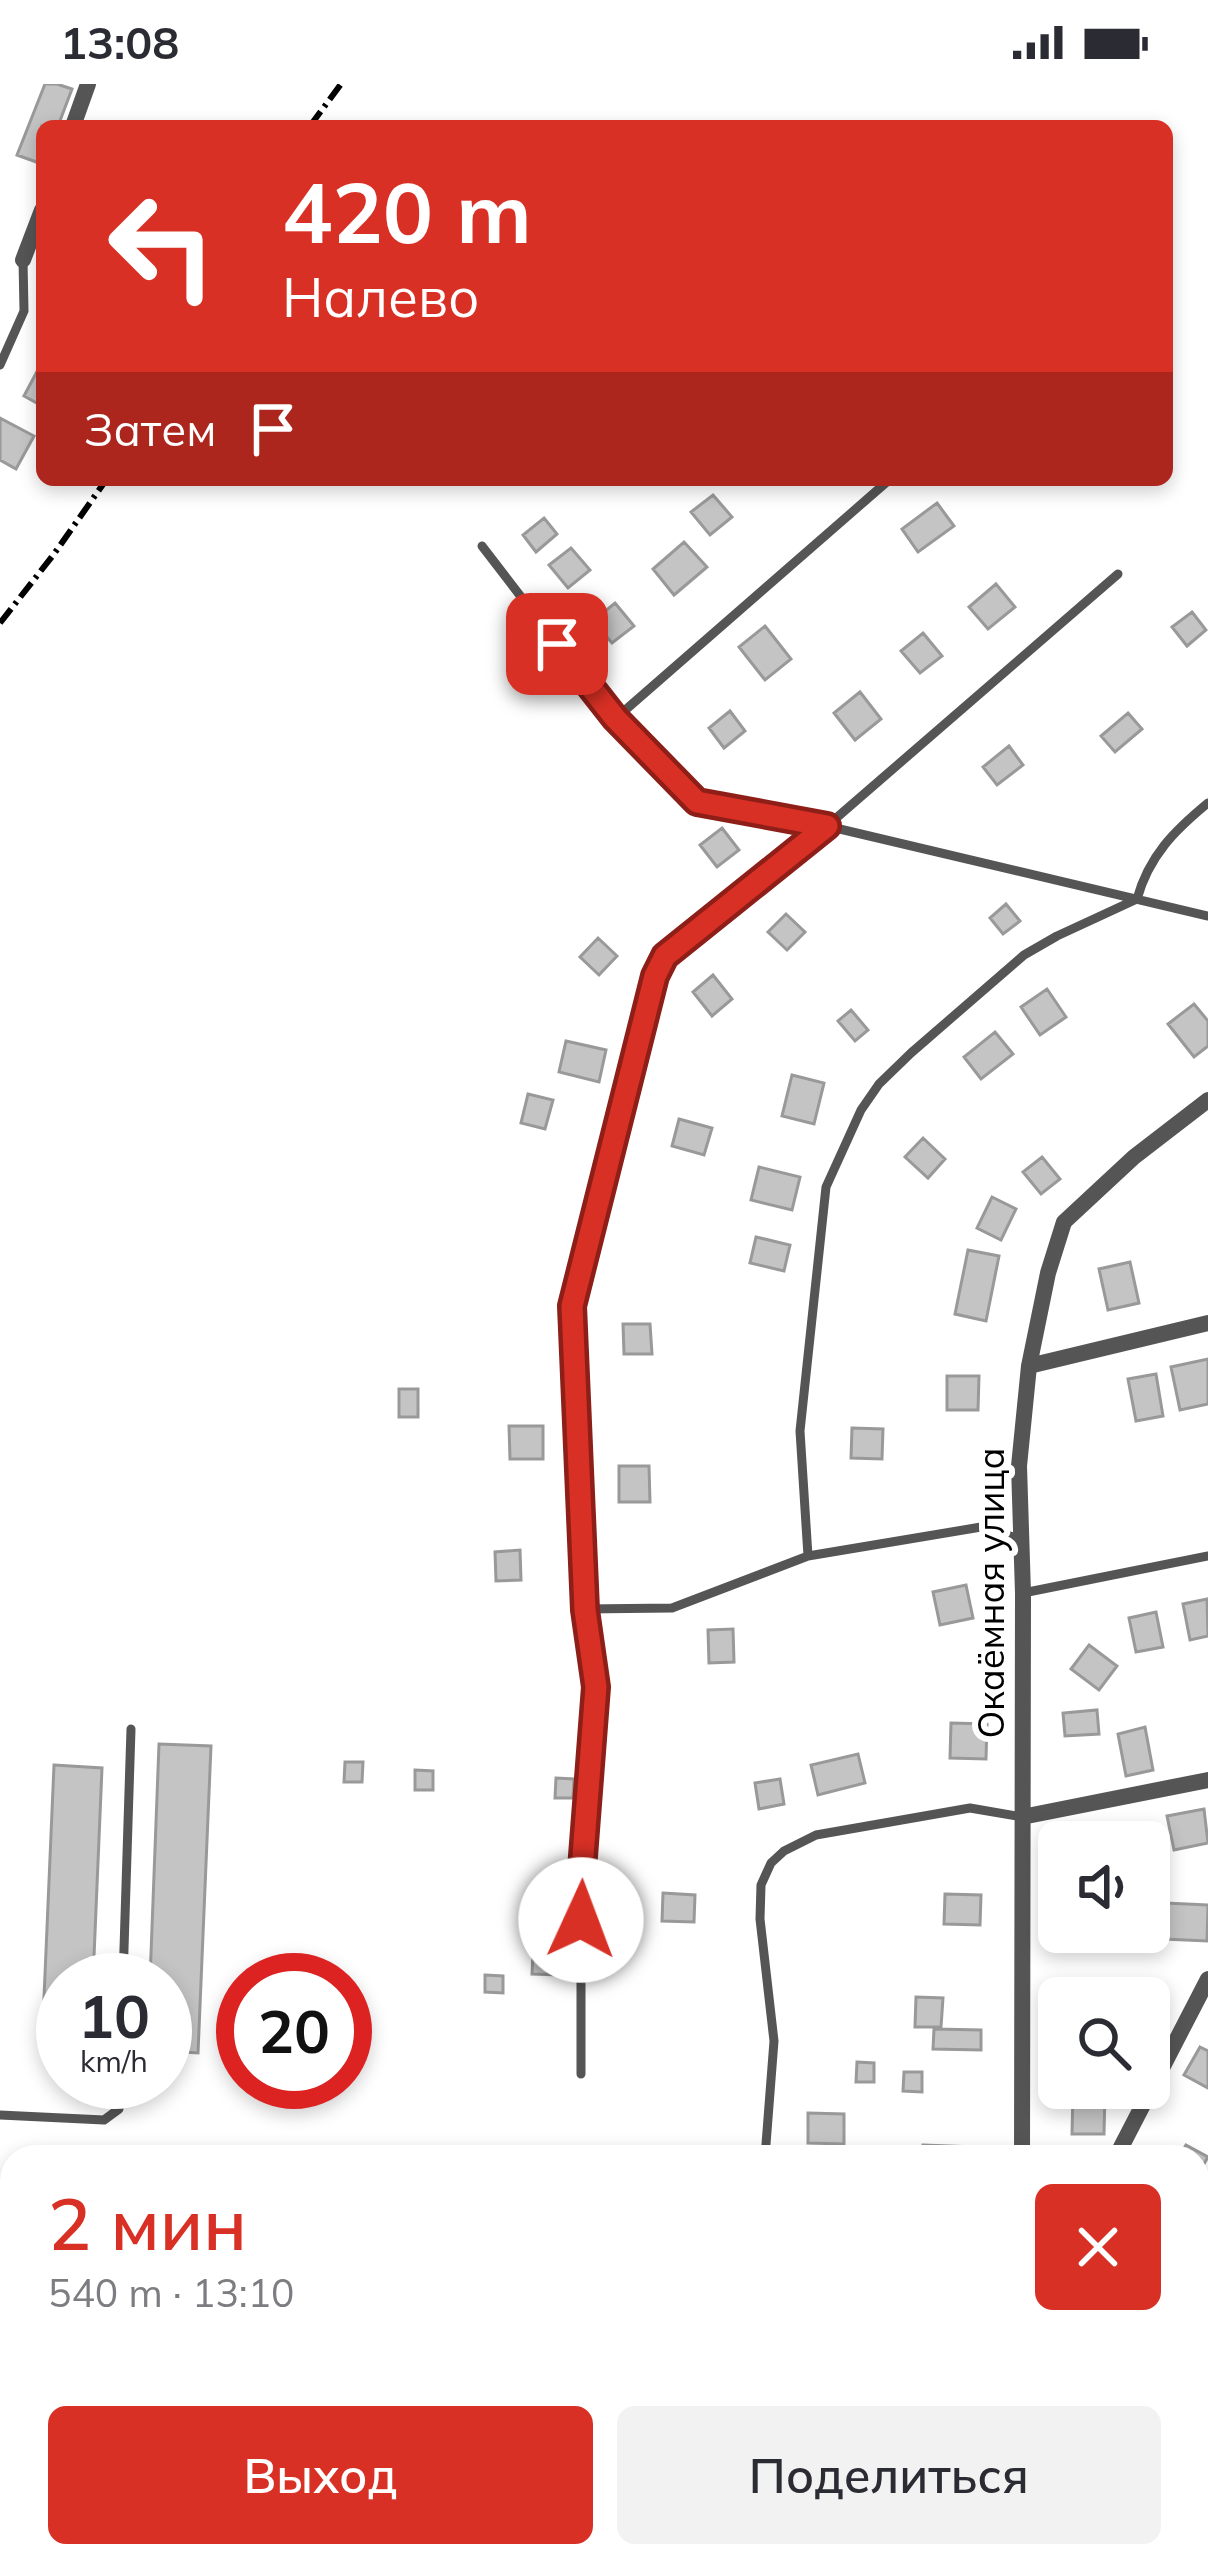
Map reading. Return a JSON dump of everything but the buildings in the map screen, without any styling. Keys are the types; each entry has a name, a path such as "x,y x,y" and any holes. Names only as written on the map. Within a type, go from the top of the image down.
{"street":[{"path":"75,120 88,84"},
{"path":"23,260 36,226"},
{"name":"Окаёмная улица","path":"1022,2145 1023,1540 1019,1466 1038,1314 1064,1222 1134,1157 1208,1100"},
{"path":"1029,1366 1208,1323"},
{"path":"1022,1817 1208,1780"},
{"path":"1122,2145 1208,1979"}],"lane":[{"path":"0,365 24,311 23,260"},
{"path":"615,718 882,486"},
{"path":"482,546 615,718 697,802 827,826 1208,916"},
{"path":"581,2074 581,1882 596,1687 585,1610 572,1306 655,976 665,956 827,826 1118,574"},
{"path":"1137,899 1159,850 1208,803"},
{"path":"808,1556 800,1431 826,1187 862,1110 879,1084 911,1053 1024,955 1137,899"},
{"path":"585,1610 673,1608 808,1556 981,1527 1023,1540"},
{"path":"1023,1593 1208,1556"},
{"path":"124,1953 131,1729"},
{"path":"766,2145 774,2041 760,1919 761,1885 772,1863 817,1835 970,1808 1022,1817"},
{"path":"0,2115 104,2120 118,2109"}],"railway":[{"path":"314,120 341,84"},
{"path":"0,623 102,486"}],"route":[{"path":"557,644 615,718 697,802 827,826 665,956 655,976 572,1306 585,1610 596,1687 581,1920"}]}
